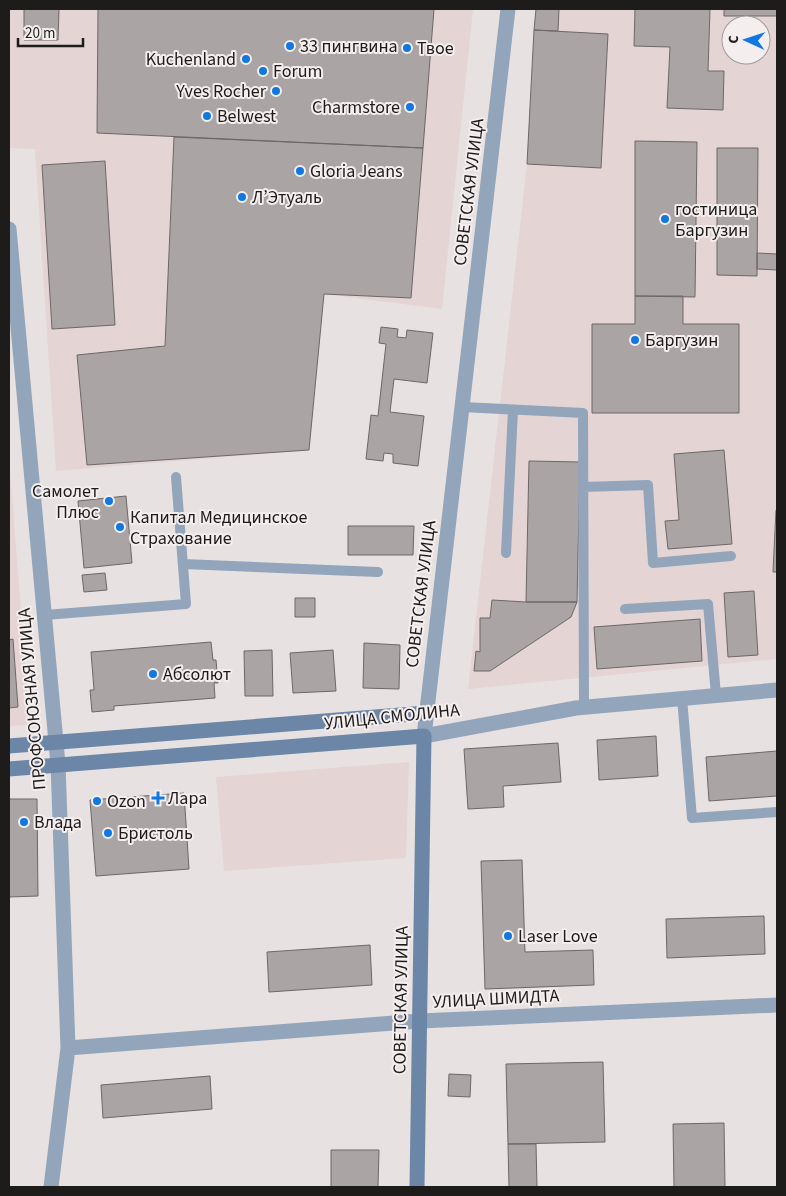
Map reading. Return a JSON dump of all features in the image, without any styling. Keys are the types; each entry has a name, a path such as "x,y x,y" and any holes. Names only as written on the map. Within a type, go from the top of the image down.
{"main road":[{"path":"9,746 426,713"},
{"name":"УЛИЦА СМОЛИНА","path":"9,769 424,736"},
{"name":"СОВЕТСКАЯ УЛИЦА","path":"418,1187 424,736"}],"street":[{"name":"СОВЕТСКАЯ УЛИЦА","path":"424,736 508,9"},
{"name":"ПРОФСОЮЗНАЯ УЛИЦА","path":"9,229 58,764 68,1048 51,1187"},
{"name":"УЛИЦА СМОЛИНА","path":"424,736 584,707 777,690"},
{"name":"УЛИЦА ШМИДТА","path":"68,1048 420,1021 777,1005"}],"lane":[{"path":"462,407 583,413 584,707"},
{"path":"506,553 513,410"},
{"path":"44,615 186,604 176,477"},
{"path":"583,487 648,486 654,563 731,556"},
{"path":"182,564 378,572"},
{"path":"625,609 708,604 716,695"},
{"path":"682,698 692,818 777,812"}],"shaded area":[{"path":"9,9 473,9 442,309 324,294 309,450 56,471 35,149 9,148"},
{"path":"536,9 777,9 777,659 468,689 527,164"},
{"path":"9,458 30,725 9,726"},
{"path":"409,762 406,858 224,871 216,777"}],"building":[{"path":"24,9 59,9 58,40 24,40"},
{"name":"Forum","path":"98,9 434,9 423,148 97,133"},
{"path":"536,9 559,9 558,31 534,30"},
{"path":"635,9 710,9 708,71 724,71 723,110 667,108 670,47 634,46"},
{"path":"724,9 777,9 777,16 724,15"},
{"path":"534,30 608,34 601,168 527,164"},
{"path":"174,137 423,148 411,298 324,294 309,450 87,465 77,355 165,346"},
{"name":"гостиница Баргузин","path":"635,141 697,142 695,297 635,296"},
{"path":"717,148 758,148 757,276 717,275"},
{"path":"105,161 115,325 52,329 42,165"},
{"path":"757,253 777,254 777,270 757,269"},
{"path":"635,296 683,296 683,324 739,324 739,413 592,413 592,324 635,324"},
{"path":"381,327 398,329 397,337 406,338 407,330 433,333 427,383 394,379 390,412 424,416 418,466 393,463 393,454 384,453 383,461 366,459 371,415 378,416 386,344 379,343"},
{"path":"724,450 732,544 668,549 665,521 679,520 674,454"},
{"path":"529,461 580,462 577,602 526,602"},
{"path":"126,496 132,563 84,568 78,501"},
{"path":"776,510 777,572 773,572"},
{"path":"348,526 414,526 413,555 348,555"},
{"path":"105,573 107,590 84,592 82,575"},
{"path":"754,591 758,655 728,657 724,593"},
{"path":"295,598 315,598 315,617 295,617"},
{"path":"492,600 577,602 571,617 490,671 474,671 476,651 480,652 480,618 490,618"},
{"path":"700,619 702,661 597,669 594,627"},
{"path":"13,639 18,707 9,708 9,640"},
{"path":"211,642 213,660 216,660 218,683 214,683 215,698 114,706 114,710 92,712 90,690 94,690 91,652"},
{"path":"364,643 400,645 399,689 363,688"},
{"path":"272,650 273,696 245,696 244,651"},
{"path":"333,650 336,691 293,693 290,653"},
{"path":"656,736 658,776 599,780 597,740"},
{"path":"558,743 561,782 503,786 504,807 468,809 464,749"},
{"path":"777,751 777,796 709,801 706,757"},
{"path":"184,793 189,869 96,876 90,800"},
{"path":"9,799 37,799 38,896 9,897"},
{"path":"522,860 525,952 593,950 594,985 485,989 481,861"},
{"path":"764,916 765,954 667,958 666,919"},
{"path":"370,945 372,985 269,992 267,952"},
{"path":"603,1062 605,1142 508,1144 506,1064"},
{"path":"449,1074 471,1075 470,1097 448,1096"},
{"path":"210,1076 212,1109 103,1118 101,1085"},
{"path":"724,1123 725,1187 674,1187 673,1124"},
{"path":"508,1144 536,1144 537,1187 509,1187"},
{"path":"331,1150 379,1150 378,1187 331,1187"}],"place":[{"name":"33 пингвина","path":"290,46"},
{"name":"Твое","path":"407,48"},
{"name":"Kuchenland","path":"246,59"},
{"name":"Forum","path":"263,71"},
{"name":"Yves Rocher","path":"276,91"},
{"name":"Charmstore","path":"410,107"},
{"name":"Belwest","path":"207,116"},
{"name":"Gloria Jeans","path":"300,171"},
{"name":"Л’Этуаль","path":"242,197"},
{"name":"гостиница Баргузин","path":"665,219"},
{"name":"Баргузин","path":"635,340"},
{"name":"Самолет Плюс","path":"109,501"},
{"name":"Капитал Медицинское Страхование","path":"120,527"},
{"name":"Абсолют","path":"153,674"},
{"name":"Лара","path":"158,798"},
{"name":"Ozon","path":"97,801"},
{"name":"Влада","path":"24,822"},
{"name":"Бристоль","path":"108,833"},
{"name":"Laser Love","path":"508,936"}]}
